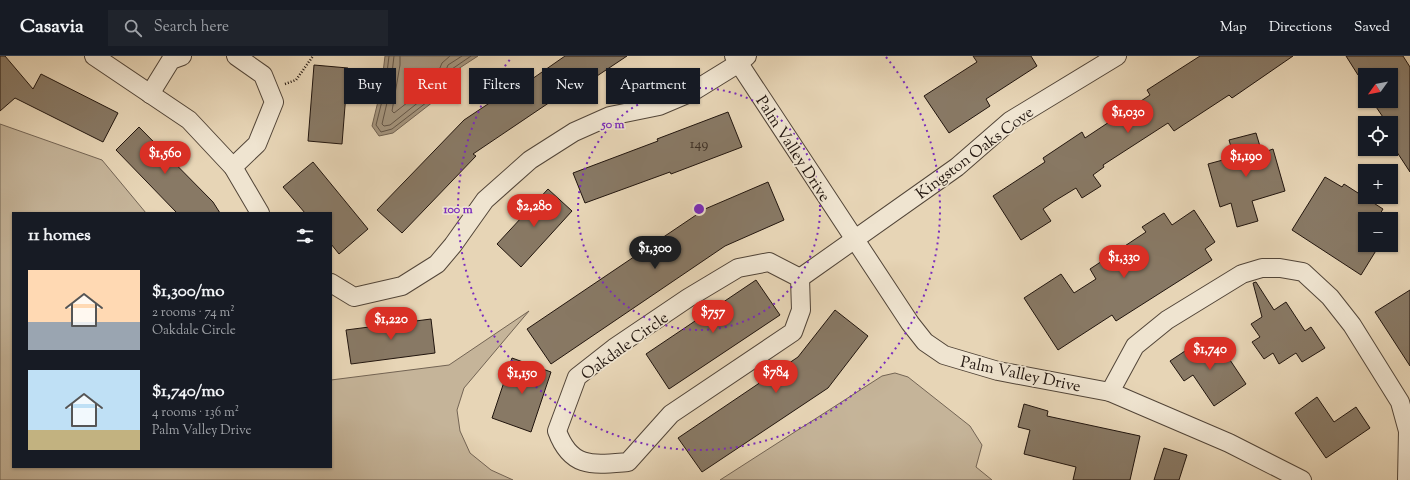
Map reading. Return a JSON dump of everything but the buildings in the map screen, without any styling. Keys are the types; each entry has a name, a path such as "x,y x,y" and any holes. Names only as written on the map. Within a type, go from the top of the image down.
{"street":[{"path":"94,56 189,120 233,167 259,212"},
{"path":"150,94 171,60 182,56"},
{"path":"233,167 257,144 274,102 263,75 236,56"},
{"name":"Kingston Oaks Cove","path":"854,239 957,167 1010,122 1117,56"},
{"path":"332,284 354,297 402,286 437,264 453,245 485,200 530,160 574,132 610,116 659,106 692,92 743,58"},
{"name":"Palm Valley Drive","path":"743,58 854,239 910,323 926,342 944,355 998,371 1110,392 1229,443 1302,480"},
{"path":"800,278 854,239"},
{"name":"Oakdale Circle","path":"769,262 800,278 801,310 793,332 671,414 628,462 594,465 576,459 562,446 557,431 577,377 614,348 688,298 738,268 769,262"},
{"path":"1110,392 1135,346 1167,320 1242,274 1262,268 1280,268 1304,272 1330,297 1352,325 1400,402 1408,431 1407,480"}],"path":[{"path":"269,90 296,80 313,56"}],"shaded area":[{"path":"0,124 102,160 145,212 12,212 12,468 332,468 332,380 449,365 529,311 464,388 457,410 460,431 470,453 491,470 513,480 0,480"},
{"path":"895,373 908,377 970,426 982,445 976,467 992,480 720,480 882,376"}],"water":[{"path":"385,56 478,56 460,68 404,68 404,104 430,104 393,133 379,136 372,126 377,104 396,104 396,68 384,68"}]}
